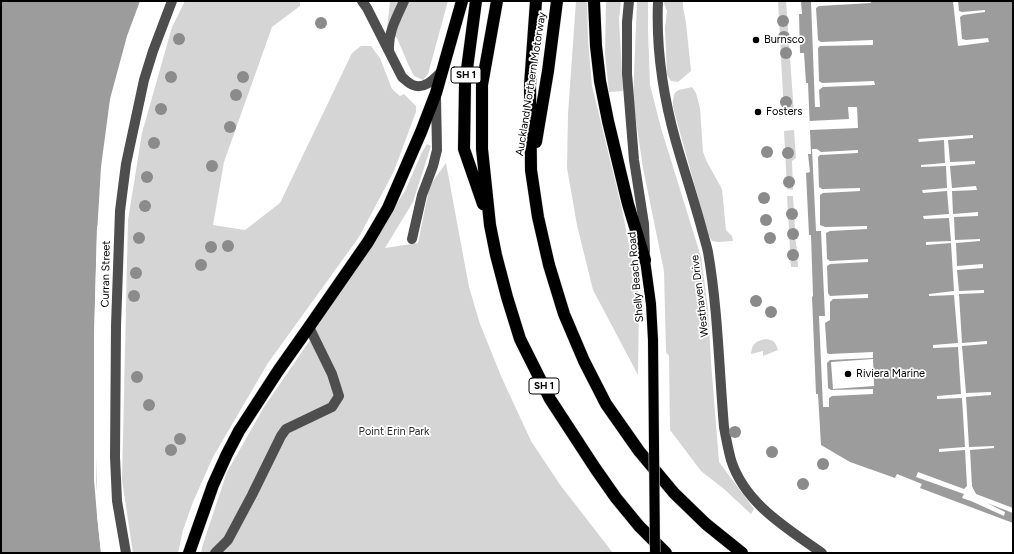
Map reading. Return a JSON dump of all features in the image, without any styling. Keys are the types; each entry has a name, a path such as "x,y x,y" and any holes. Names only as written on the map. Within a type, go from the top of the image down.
{"highway":[{"path":"189,553 213,486 239,431 278,371 368,242 388,208 436,93 462,1"},
{"name":"SH 1","path":"476,1 465,84 464,149 490,225"},
{"name":"SH 1","path":"497,1 482,85 482,149 490,225 506,297 520,339 550,399 616,498 639,526 666,553"},
{"name":"Auckland Northern Motorway","path":"536,1 530,85 531,170 538,217 549,265 564,314 584,361 606,404 639,451 674,493 706,524 742,553"},
{"name":"Auckland Northern Motorway","path":"531,170 548,71 557,1"},
{"path":"594,1 596,46 605,107 628,204 646,260"}],"main road":[{"name":"Shelly Beach Road","path":"646,260 653,340 655,553"}],"street":[{"name":"Curran Street","path":"126,553 117,501 115,457 116,326 119,226 126,164 144,80 153,51 172,1"},
{"path":"362,1 402,77 412,85 418,87 431,82 441,72"},
{"path":"389,52 389,37 404,1"},
{"name":"Shelly Beach Road","path":"629,1 627,22 627,74 634,160 644,224 646,260"},
{"name":"Westhaven Drive","path":"658,1 659,38 664,92 676,142 708,251 714,294 724,427 731,460 741,480 758,504 778,522 822,553"},
{"path":"412,239 422,195 433,166 437,150 436,93"},
{"path":"215,553 228,540 286,429 332,407 339,396 332,374 309,327"}],"green space":[{"path":"185,1 300,1 300,6 272,27 224,162 213,225 245,230 280,203 352,53 361,46 371,46 380,58 392,89 400,96 404,94 416,106 416,112 394,171 359,237 268,363 213,457 193,502 183,530 178,553 133,553 122,480 128,220 142,133 172,27"},
{"path":"390,1 448,1 428,74 423,80 414,76 397,38 387,29"},
{"path":"576,1 587,1 588,40 592,86 622,209 639,296 638,375 593,290 577,225 567,168 568,114"},
{"path":"606,1 621,1 619,19 623,91 609,92 605,54"},
{"path":"637,1 648,1 650,85 661,128 701,257 708,309 719,462 754,509 751,514 724,489 701,471 670,430 669,356 666,352 664,271 643,168 633,101"},
{"path":"663,1 683,1 691,71 678,82 671,81 667,75 665,28 667,11"},
{"path":"778,1 786,1 794,114 784,114"},
{"path":"692,87 696,93 700,108 703,152 722,189 726,230 732,236 733,241 712,241 708,234 673,107 676,91"},
{"path":"794,130 796,158 792,161 793,190 787,189 784,131"},
{"name":"Point Erin Park","path":"427,144 431,146 413,202 385,248 418,243 429,189 446,163 469,287 480,324 501,376 531,441 561,486 613,553 201,553 227,472 264,407 310,340 318,325 405,191"},
{"path":"787,196 793,196 798,267 791,267"},
{"path":"766,339 774,342 778,350 763,356 763,351 751,354 752,347 755,343"}],"shaded area":[{"path":"1,1 140,1 127,36 110,99 101,167 97,234 94,339 97,515 101,553 1,553"},
{"path":"801,1 1013,1 1013,523 920,488 922,484 897,474 895,478 850,462 821,445 818,394 816,394 811,235 809,235 806,173 810,172 808,154 811,154 808,83 806,83 804,53 800,53 799,14 802,14"}],"pier":[{"path":"811,1 871,1 871,3 819,6 816,8 818,40 821,42 873,40 873,45 820,46 818,48 819,81 822,83 874,81 875,85 823,87 819,90 820,107 815,107"},
{"path":"953,1 958,1 959,11 962,12 985,10 985,12 963,15 960,17 962,39 988,38 989,42 958,46"},
{"path":"848,107 857,107 858,128 810,130 809,121 849,119"},
{"path":"973,135 973,138 948,140 950,162 975,161 975,164 950,166 952,188 976,186 977,190 952,191 953,214 978,212 978,216 954,217 955,240 980,239 980,241 956,243 957,266 983,264 983,268 957,270 959,291 984,290 984,293 959,294 962,343 987,341 987,344 962,346 966,393 991,392 991,395 966,397 969,447 994,446 994,448 970,450 972,486 976,494 1013,508 1013,513 987,503 1005,512 1004,516 962,498 964,494 916,477 918,472 964,489 967,486 965,450 939,452 939,449 965,447 962,398 937,399 937,396 961,394 958,347 933,348 933,345 958,343 954,295 929,296 929,294 954,291 951,243 926,245 926,242 951,241 949,218 924,219 923,216 949,214 947,191 923,193 922,190 947,188 946,166 921,167 921,165 945,163 944,140 919,142 918,139"},
{"path":"812,149 817,149 821,152 858,150 858,153 820,155 818,157 819,187 822,189 860,188 860,191 823,193 820,195 820,225 825,227 867,226 867,229 830,231 826,233 827,259 830,261 868,259 868,262 830,264 827,266 828,293 830,296 868,294 868,298 833,299 830,302 830,320 825,323 827,353 873,352 873,358 830,360 827,363 828,388 831,390 873,389 873,394 832,396 829,398 829,407 823,407 819,316 825,316 821,231 816,231"},
{"path":"97,226 99,226 96,339 96,480 103,553 101,553 94,480 94,339"},
{"path":"873,359 874,386 833,389 831,362"}],"place":[{"name":"Burnsco","path":"756,40"},
{"name":"Fosters","path":"758,112"},
{"name":"Riviera Marine","path":"848,374"}]}
